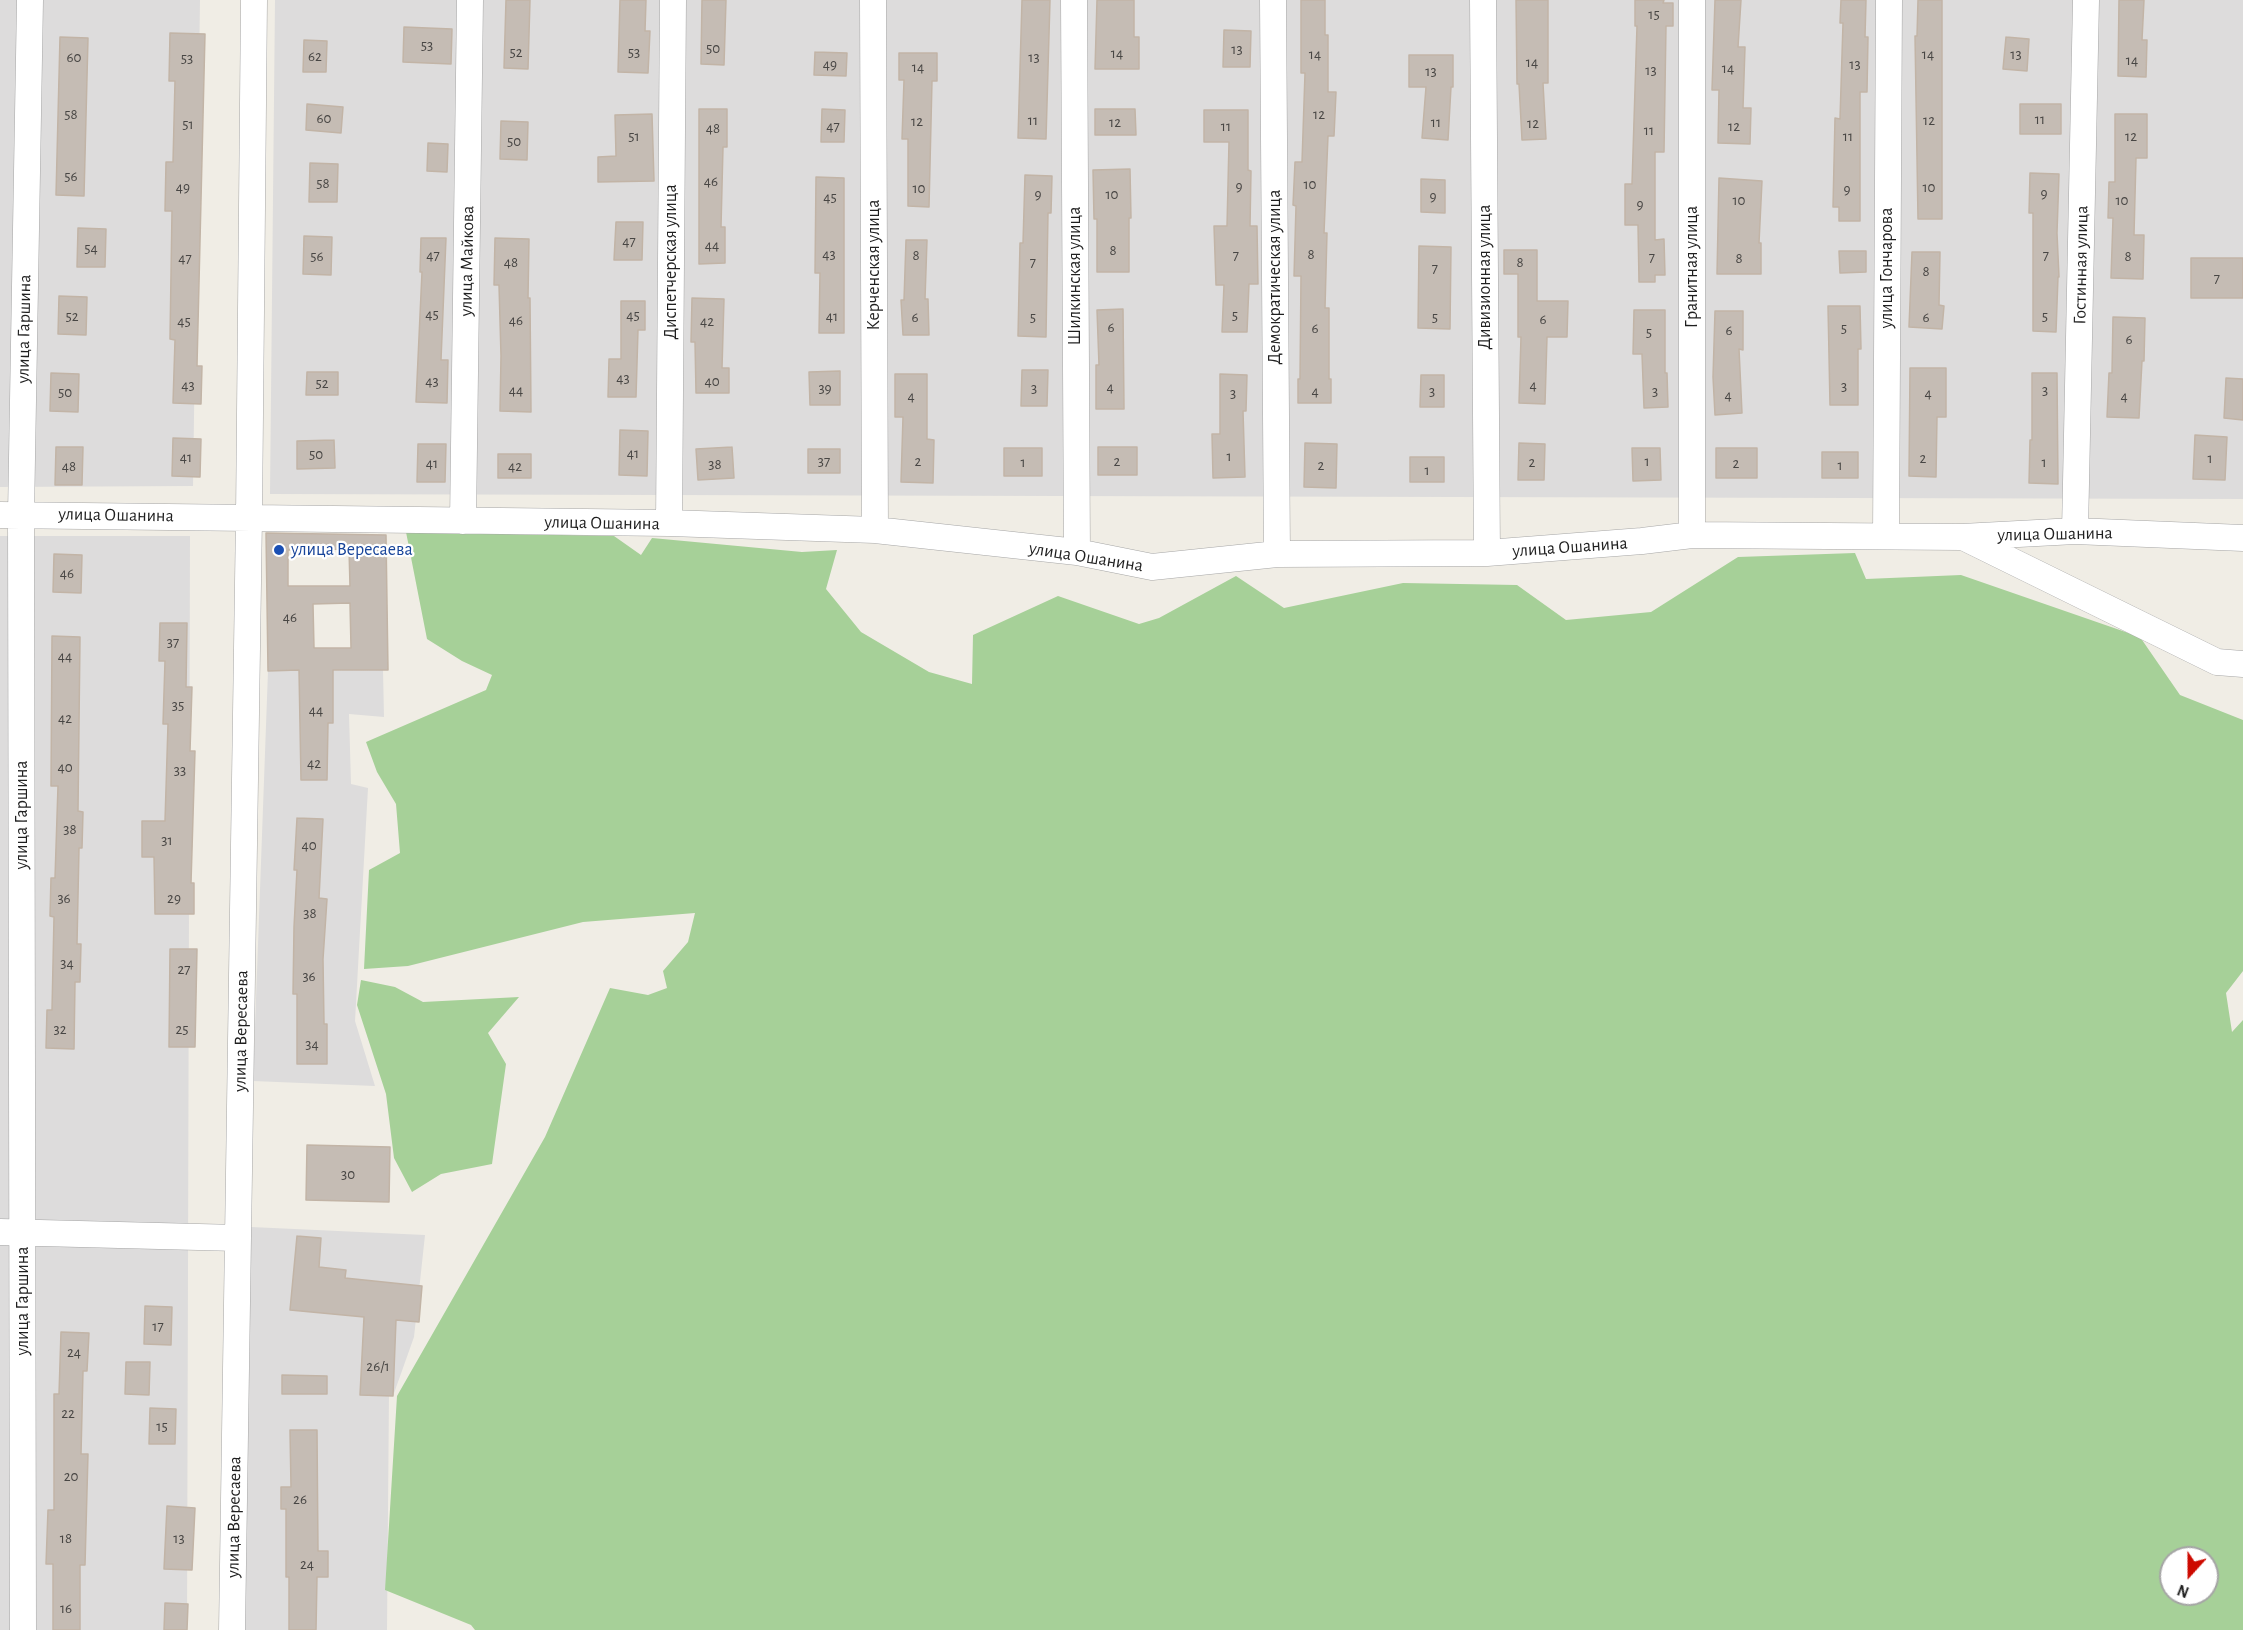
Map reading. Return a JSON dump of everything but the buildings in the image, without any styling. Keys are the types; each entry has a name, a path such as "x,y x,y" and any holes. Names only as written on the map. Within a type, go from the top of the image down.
{"street":[{"name":"улица Гаршина","path":"23,1630 11,1233 11,515 30,0"},
{"name":"улица Вересаева","path":"232,1630 249,517 254,0"},
{"name":"улица Майкова","path":"463,521 470,0"},
{"name":"Диспетчерская улица","path":"669,523 673,0"},
{"name":"Керченская улица","path":"873,0 875,530"},
{"name":"Шилкинская улица","path":"1074,0 1077,552"},
{"name":"Демократическая улица","path":"1273,0 1277,554"},
{"name":"Дивизионная улица","path":"1483,0 1487,553"},
{"name":"Гранитная улица","path":"1692,0 1692,535"},
{"name":"улица Гончарова","path":"1886,536 1889,0"},
{"name":"Гостинная улица","path":"2076,531 2086,0"},
{"name":"улица Ошанина","path":"11,515 669,523 875,530 1077,552 1152,567 1277,554 1487,553 1692,535 1962,537 2076,531 2243,538"},
{"path":"1962,537 2217,662 2243,664"},
{"path":"11,1233 238,1238"}],"shaded area":[{"path":"0,0 200,0 193,486 0,487"},
{"path":"275,0 2243,0 2243,499 270,494"},
{"path":"0,536 190,536 187,1630 0,1630"},
{"path":"383,670 384,717 349,714 351,784 368,788 355,1021 375,1086 253,1081 268,671"},
{"path":"251,1227 425,1235 414,1337 393,1396 389,1392 387,1630 242,1630"}],"green space":[{"path":"406,532 614,536 641,555 652,538 802,552 837,550 826,589 861,632 929,672 972,684 973,635 1058,596 1139,624 1159,618 1236,576 1284,608 1403,583 1517,585 1566,620 1651,612 1738,557 1855,553 1866,579 1961,575 2140,637 2180,695 2243,720 2243,971 2226,993 2232,1032 2243,1020 2243,1630 475,1630 471,1625 385,1590 397,1396 545,1137 610,988 648,995 667,988 663,971 688,942 695,913 583,922 408,966 364,969 369,870 400,853 396,804 377,772 366,742 486,690 492,675 462,661 427,639"},
{"path":"361,980 395,987 423,1002 519,997 488,1033 506,1064 492,1164 441,1174 412,1192 394,1158 386,1094 357,1005"}],"place":[{"name":"улица Вересаева","path":"279,550"}]}
